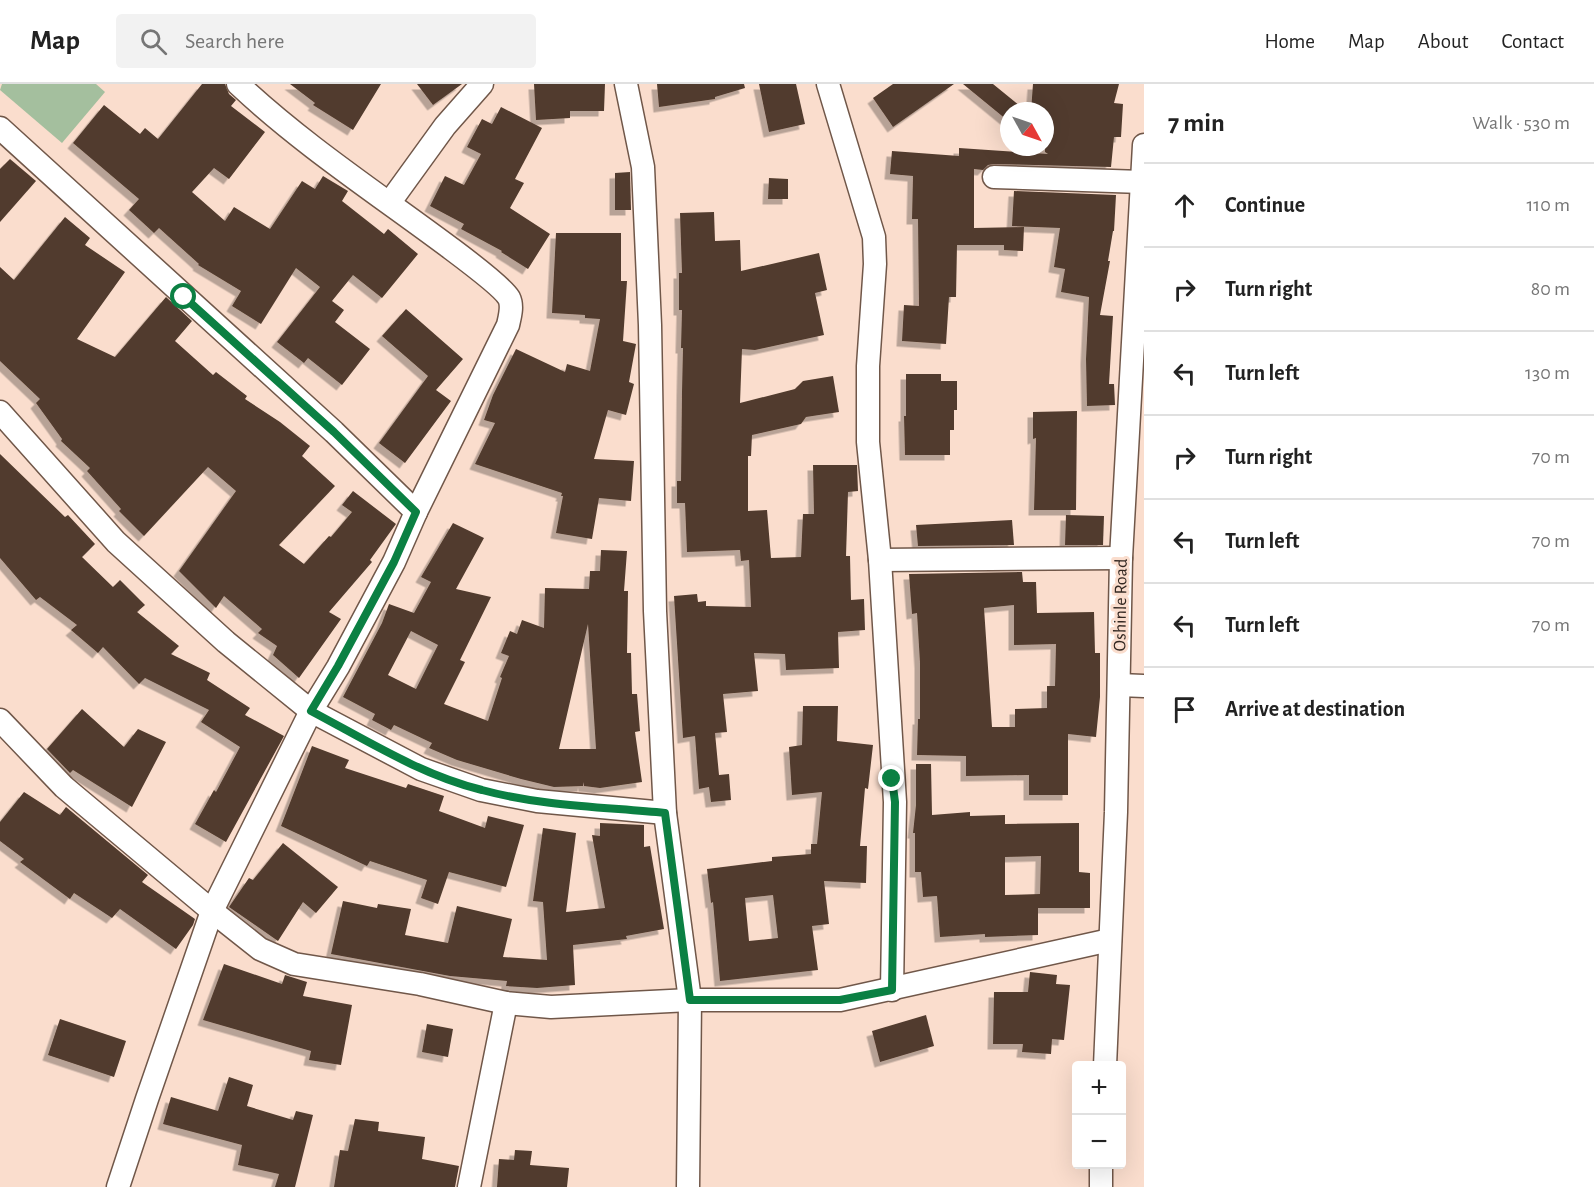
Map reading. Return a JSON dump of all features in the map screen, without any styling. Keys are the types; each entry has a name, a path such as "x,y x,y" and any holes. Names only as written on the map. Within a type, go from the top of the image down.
{"street":[{"path":"122,1186 147,1099 212,911 311,711 394,562 416,512 508,325 511,305 508,296 465,260 390,202 322,155 238,84"},
{"path":"390,202 445,126 482,84"},
{"path":"626,84 643,166 650,325 655,611 665,813 690,1000 688,1187"},
{"path":"828,84 874,237 875,264 868,366 868,442 880,560 895,802 892,990"},
{"path":"0,128 334,432 416,512"},
{"name":"Oshinle Road","path":"1105,1061 1116,812 1121,558 1135,465 1144,145"},
{"path":"994,177 1142,182"},
{"path":"0,412 116,542 226,642 311,711 421,769 481,790 537,801 665,813"},
{"path":"880,560 1121,558"},
{"path":"1119,685 1144,686"},
{"path":"0,720 64,787 212,911 260,949 294,964 420,984 506,1003 551,1007 690,1000 840,1000 1110,940"},
{"path":"469,1187 506,1003"},
{"path":"1101,1169 1101,1187"}],"green space":[{"path":"2,84 96,84 105,92 62,143 0,90"}],"building":[{"path":"202,84 225,84 229,94 236,100 231,106 265,132 229,179 214,168 192,192 225,221 234,207 270,229 302,181 315,189 323,176 348,191 342,201 384,234 388,229 418,254 382,298 353,275 332,301 344,310 335,322 370,349 342,385 308,358 304,363 277,342 320,287 296,268 261,324 232,306 241,291 198,265 159,228 154,233 129,210 139,199 73,143 104,105 140,134 145,128 158,139"},
{"path":"290,84 381,84 353,130 313,105 315,103"},
{"path":"417,84 462,84 433,105"},
{"path":"534,84 605,84 604,111 570,111 570,118 536,120"},
{"path":"657,84 744,84 745,88 715,97 715,99 659,107"},
{"path":"759,84 796,84 805,124 769,132"},
{"path":"893,84 954,84 893,127 873,98"},
{"path":"963,84 993,84 1015,102 1000,102 1000,114"},
{"path":"1033,84 1119,84 1114,103 1123,104 1121,137 1114,137 1111,167 994,164 988,165 983,170 974,169 974,228 1024,227 1023,251 1004,250 1004,245 957,245 956,297 949,297 946,344 902,341 904,305 919,306 918,219 912,219 913,176 890,174 892,151 959,156 959,148 1000,151 1000,156 1054,156 1054,102 1032,102"},
{"path":"501,107 542,128 515,179 524,183 510,208 550,234 528,269 502,251 461,229 464,224 430,206 445,176 464,185 481,154 467,147 482,119 492,124"},
{"path":"10,159 36,181 0,222 0,169"},
{"path":"630,172 631,210 615,210 615,173"},
{"path":"769,178 788,179 788,199 768,199"},
{"path":"1014,191 1116,195 1114,231 1108,261 1110,261 1100,315 1113,316 1109,384 1114,384 1115,405 1087,406 1086,359 1089,297 1061,292 1065,269 1054,267 1060,228 1012,226"},
{"path":"714,212 715,241 740,240 741,271 819,253 827,290 815,293 824,335 755,350 742,349 740,403 795,389 803,381 833,376 839,412 806,417 801,424 752,435 751,456 748,456 748,511 767,510 771,558 801,557 803,514 814,514 813,465 857,465 858,491 848,492 846,556 850,556 851,600 864,599 865,630 838,632 839,668 786,670 785,654 754,653 758,691 723,694 727,732 715,733 719,775 729,774 731,800 711,802 709,787 699,789 695,736 683,738 674,596 697,594 698,602 706,601 706,606 751,607 749,560 741,561 740,550 687,552 685,503 677,503 677,481 681,481 683,348 681,348 682,310 679,310 679,273 682,273 680,213"},
{"path":"65,217 90,238 85,245 125,272 77,339 115,357 166,297 192,321 175,341 213,375 216,372 247,396 245,399 280,422 310,446 302,456 335,486 279,545 304,564 352,512 342,505 353,491 396,524 370,560 372,562 329,612 341,619 299,678 273,655 277,646 258,633 262,629 224,596 216,608 179,571 236,491 208,467 144,536 119,511 121,509 87,471 90,468 61,441 62,439 36,403 40,399 0,361 0,267 14,280"},
{"path":"556,233 621,233 621,281 627,281 623,341 636,344 629,382 634,384 626,415 608,410 594,459 634,461 631,501 599,498 592,539 556,533 562,493 475,464 495,423 484,420 493,395 516,349 565,372 567,364 590,371 600,319 585,318 585,315 552,313"},
{"path":"406,309 463,359 436,390 451,401 405,463 379,443 428,376 382,336"},
{"path":"906,374 941,374 941,381 957,381 957,410 954,410 954,430 950,430 950,455 905,455"},
{"path":"1077,411 1076,510 1034,510 1036,438 1033,439 1033,412"},
{"path":"0,454 65,517 68,515 95,544 82,557 113,587 120,580 145,605 137,612 179,646 171,654 210,673 207,680 250,708 245,715 284,736 226,842 195,824 214,790 216,792 240,747 201,722 209,710 145,678 139,684 103,647 98,653 71,630 77,625 40,597 36,600 0,558"},
{"path":"1066,515 1104,516 1103,545 1065,545"},
{"path":"1012,520 1014,545 918,546 916,525"},
{"path":"453,523 484,538 456,589 491,597 460,660 465,662 444,704 488,721 502,678 500,677 509,656 501,653 510,631 517,634 522,620 544,628 545,588 589,589 590,571 600,571 601,550 627,551 624,591 628,591 627,653 631,653 632,694 637,694 640,731 635,732 642,782 600,788 584,786 583,782 583,786 554,787 521,779 457,760 429,748 432,743 394,725 391,730 372,720 375,714 343,697 382,623 389,604 414,613 431,582 421,577","holes":["588,624 596,749 559,749","411,631 438,645 416,689 388,675"]},
{"path":"1022,572 1023,582 1036,582 1037,613 1094,612 1095,653 1100,653 1100,697 1096,737 1068,734 1068,795 1029,795 1029,775 966,776 966,756 917,755 918,719 920,719 920,663 917,613 912,614 909,574","holes":["1014,605 1014,645 1056,644 1055,686 1047,686 1047,708 1015,709 1015,727 992,727 984,608"]},
{"path":"803,706 838,706 837,741 873,745 868,789 865,788 860,846 867,846 866,883 824,881 829,924 812,926 818,970 720,981 713,902 711,903 707,869 772,861 772,857 811,854 811,844 817,844 822,792 792,795 789,747 802,745","holes":["773,895 778,938 749,941 745,898"]},
{"path":"82,709 124,747 138,729 166,742 132,807 73,770 70,773 47,749"},
{"path":"312,746 349,760 345,768 406,788 408,784 444,796 439,811 485,828 488,816 524,825 506,887 449,872 438,904 421,898 427,880 370,861 367,866 281,826"},
{"path":"916,764 931,764 932,815 970,812 970,816 1005,815 1005,824 1079,823 1079,872 1090,873 1090,908 1038,908 1038,935 985,937 985,934 940,937 937,896 923,897 921,872 915,872 915,833 913,833","holes":["1041,856 1040,894 1005,895 1005,857"]},
{"path":"24,792 60,815 66,807 148,875 142,882 195,919 176,949 120,909 112,918 74,893 70,899 20,862 24,859 0,841 0,822"},
{"path":"600,823 644,825 644,847 650,846 664,929 626,936 627,939 573,945 575,985 537,988 506,986 507,981 450,976 331,954 343,901 377,908 378,904 411,909 405,935 448,943 457,906 512,919 503,957 547,960 543,902 533,901 543,828 576,833 566,912 605,908 592,835 600,836"},
{"path":"283,843 338,887 316,913 303,902 278,941 229,907 249,878 253,880"},
{"path":"224,964 282,984 285,975 307,982 303,996 352,1005 341,1065 309,1060 311,1051 203,1020"},
{"path":"1030,972 1057,975 1056,984 1070,985 1064,1040 1052,1039 1051,1054 1022,1052 1023,1044 993,1044 994,992 1028,992"},
{"path":"926,1015 934,1046 880,1062 872,1031"},
{"path":"60,1019 126,1041 114,1077 48,1055"},
{"path":"427,1024 453,1029 448,1057 422,1052"},
{"path":"229,1077 253,1085 247,1106 293,1120 296,1111 313,1115 295,1187 275,1187 279,1174 238,1165 242,1145 163,1124 171,1097 218,1111"},
{"path":"355,1119 379,1122 378,1131 425,1137 422,1159 459,1166 455,1187 334,1187 340,1150 348,1151"},
{"path":"515,1150 532,1151 530,1165 569,1168 567,1187 497,1187 499,1159 514,1160"}],"route":[{"path":"184,297 334,432 416,512 394,562 311,711 421,769 481,790 537,801 665,813 690,1000 840,1000 892,990 895,802 892,779"}]}
